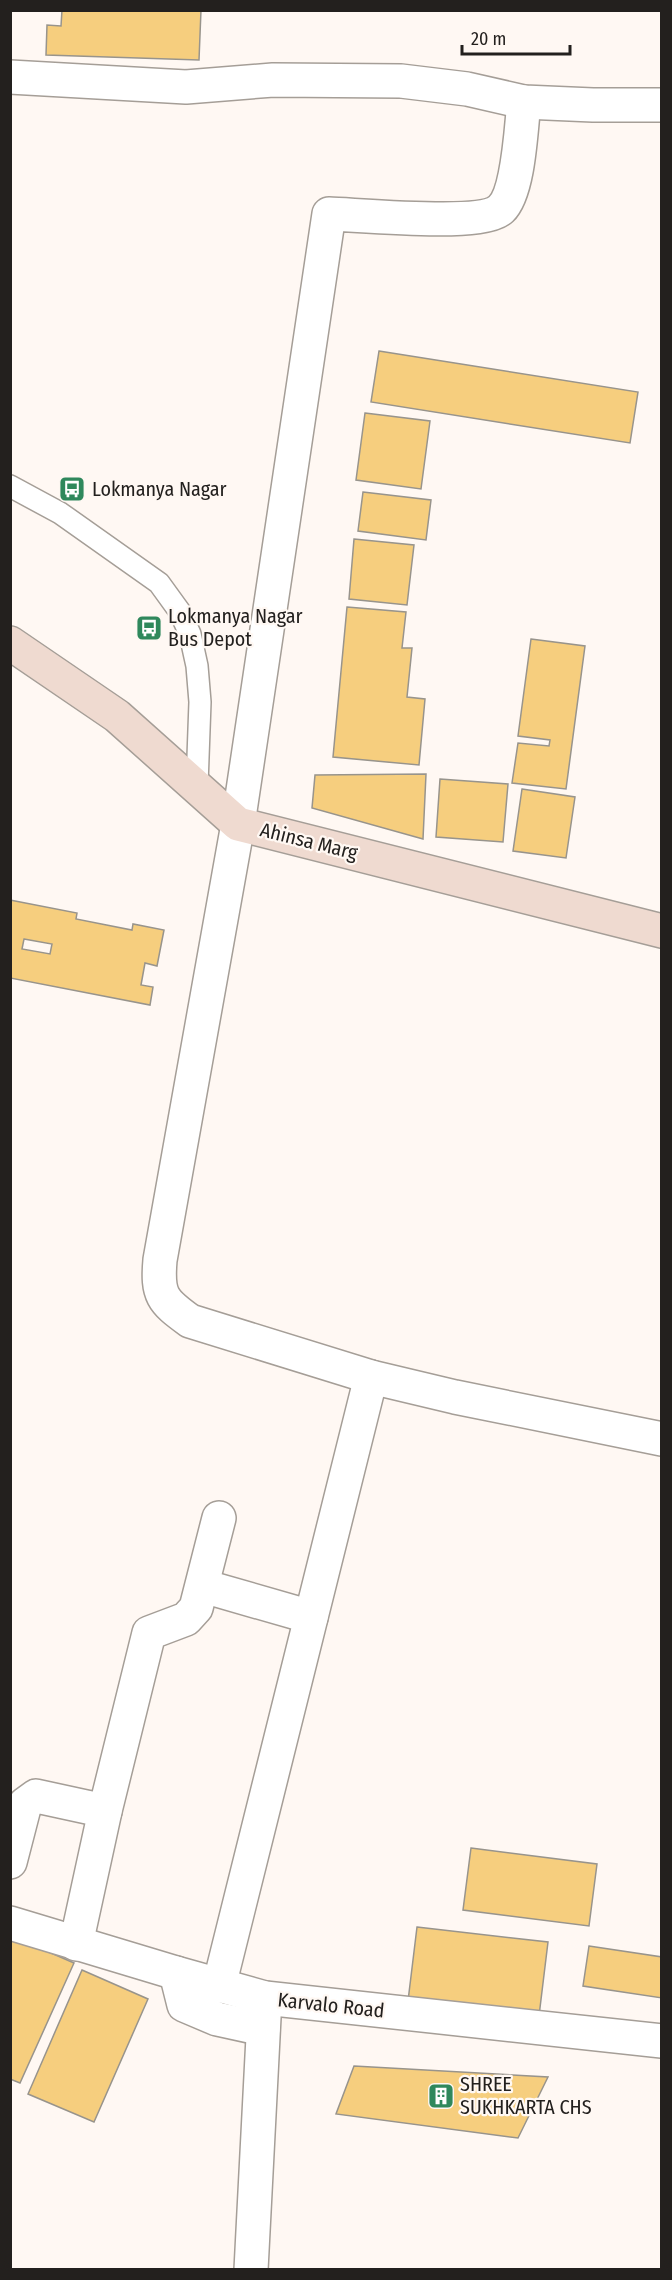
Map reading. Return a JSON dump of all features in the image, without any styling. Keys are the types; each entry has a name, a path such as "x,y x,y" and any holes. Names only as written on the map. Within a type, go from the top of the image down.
{"street":[{"path":"10,77 186,87 273,80 400,81 467,89 524,102 662,105"},
{"path":"524,102 516,174 508,199 501,210 482,217 446,218 329,214 238,824 160,1260 158,1282 162,1297 168,1306 190,1321 371,1377 455,1397 662,1439"},
{"name":"Ahinsa Marg","path":"10,643 117,716 238,824 662,931"},
{"path":"219,1986 371,1377"},
{"path":"76,1944 105,1811 149,1633 186,1619 196,1608 219,1518"},
{"path":"203,1586 311,1617"},
{"path":"10,1862 25,1804 36,1796 105,1811"},
{"name":"Karvalo Road","path":"10,1923 219,1986 264,2013 662,2041"},
{"path":"176,1973 184,2006 217,2019 264,2013 251,2270"}],"lane":[{"path":"10,486 60,513 159,583 180,612 190,634 197,666 200,702 197,785"}],"building":[{"path":"62,10 201,10 199,60 46,55 47,25 61,26"},
{"path":"379,351 638,392 630,443 371,402"},
{"path":"365,413 430,421 421,489 356,480"},
{"path":"363,492 431,500 426,540 358,531"},
{"path":"354,539 414,545 407,605 349,599"},
{"path":"347,607 406,612 402,648 412,648 407,697 425,699 419,765 333,757"},
{"path":"531,639 585,646 566,789 512,783 518,743 549,746 550,740 518,736"},
{"path":"426,774 423,839 312,808 315,775"},
{"path":"440,779 508,784 503,842 436,837"},
{"path":"522,789 575,797 566,858 513,851"},
{"path":"10,900 77,913 76,919 132,930 133,924 164,930 157,966 145,963 141,985 153,987 150,1005 10,978","holes":["24,939 52,944 50,954 22,949"]},
{"path":"471,1848 597,1864 589,1926 463,1910"},
{"path":"417,1927 548,1942 539,2016 408,2001"},
{"path":"10,1935 74,1963 20,2083 10,2079"},
{"path":"589,1946 662,1957 662,1998 583,1986"},
{"path":"82,1970 148,1999 94,2122 28,2094"},
{"name":"SHREE SUKHKARTA CHS","path":"354,2066 548,2077 518,2138 336,2114"}],"place":[{"name":"Lokmanya Nagar","path":"72,489"},
{"name":"Lokmanya Nagar Bus Depot","path":"149,628"},
{"name":"SHREE SUKHKARTA CHS","path":"441,2096"}]}
